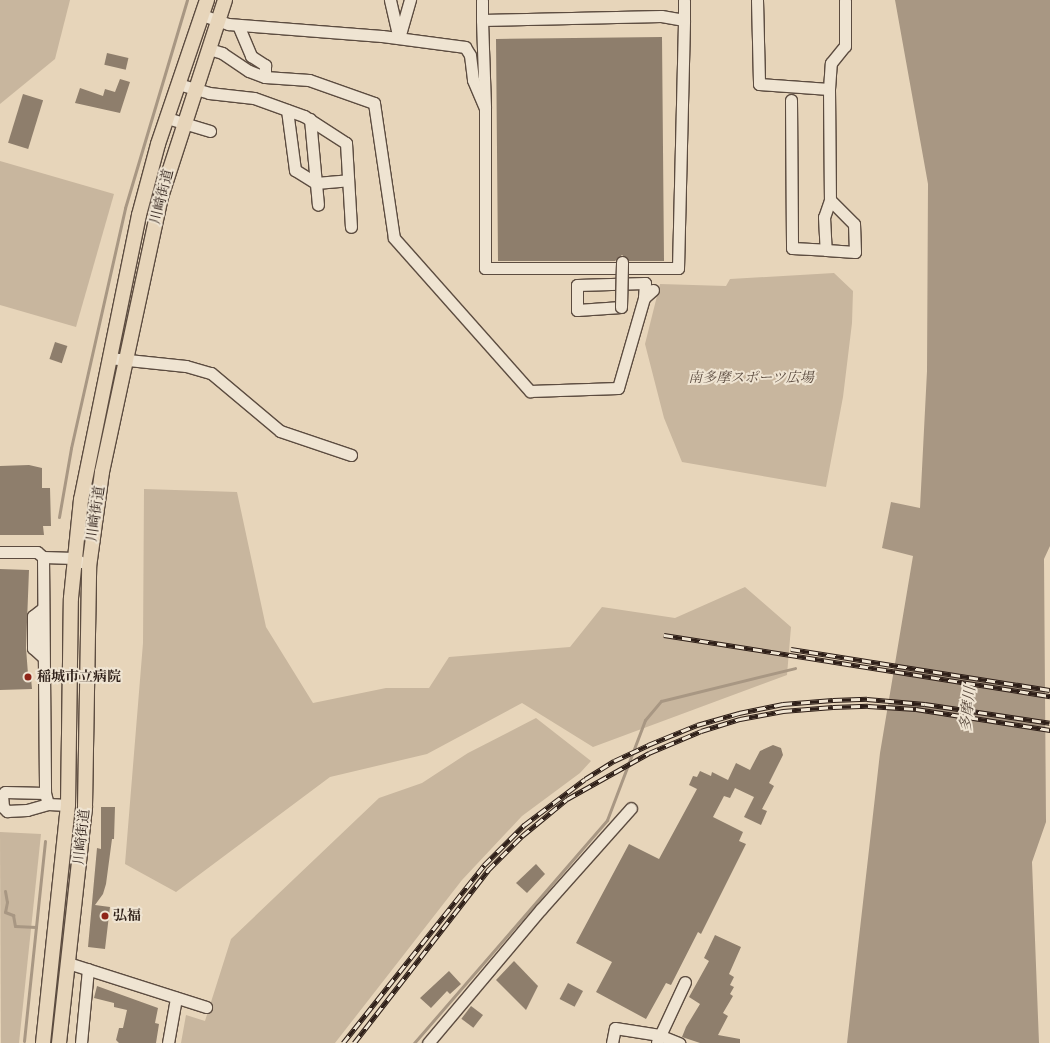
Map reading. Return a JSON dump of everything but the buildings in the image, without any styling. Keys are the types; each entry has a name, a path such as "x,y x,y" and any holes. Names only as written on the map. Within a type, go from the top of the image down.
{"main road":[{"name":"川崎街道","path":"43,1043 68,805 74,558 85,475 139,215 167,118 207,0"},
{"name":"川崎街道","path":"59,1043 85,806 90,567 102,472 161,197 225,0"},
{"path":"68,805 85,806"},
{"path":"52,961 68,963"}],"street":[{"path":"390,0 399,38"},
{"path":"399,38 410,0"},
{"path":"482,0 485,108 485,268 678,268 684,0"},
{"path":"757,0 759,84 829,89"},
{"path":"826,250 824,217 830,200 829,89 831,62 845,46 846,0"},
{"path":"202,15 218,21 238,25 399,38 465,47 470,55 473,80 485,108"},
{"path":"482,20 661,16 684,20"},
{"path":"238,25 251,56 265,65 265,77"},
{"path":"209,49 222,53 248,71 265,77 309,80 374,104 394,238 530,391 618,388 644,298 645,283 577,285 577,310 621,307 622,262"},
{"path":"178,84 209,93 254,98 310,119 346,143 351,226"},
{"path":"791,100 792,248 854,252 854,224 830,200"},
{"path":"287,110 295,170 316,183 348,180"},
{"path":"167,118 210,131"},
{"path":"310,119 318,205"},
{"path":"644,298 653,290"},
{"path":"109,358 126,361 186,366 212,373 280,431 351,455"},
{"path":"0,552 37,552 43,557 74,558 90,567"},
{"path":"43,557 43,657 46,671 45,793 48,804"},
{"path":"45,793 5,792 2,795 3,807 7,810 27,810 48,804 68,805"},
{"path":"428,1043 541,909 631,808"},
{"path":"68,963 206,1007"},
{"path":"81,1043 88,969"},
{"path":"658,1039 685,982"},
{"path":"168,1043 176,998"},
{"path":"612,1043 615,1028 679,1043"}],"green space":[{"path":"0,0 70,0 55,59 0,104"},
{"path":"0,161 114,194 76,327 0,305"},
{"name":"南多摩スポーツ広場","path":"834,273 853,291 852,323 843,397 826,487 682,462 664,418 645,344 660,284 726,286 730,279"},
{"path":"144,489 237,492 266,627 313,703 386,688 429,688 449,657 570,647 602,607 675,618 745,587 791,627 787,675 593,747 522,703 427,754 330,777 176,892 125,864 143,643"},
{"path":"536,718 591,761 580,773 522,816 462,880 335,1043 181,1043 186,1015 205,1021 231,939 379,798 422,783 468,753"},
{"path":"0,832 41,834 19,1043 1,1043"}],"water":[{"name":"多摩川","path":"895,0 1050,0 1050,546 1044,559 1046,822 1032,862 1039,1043 847,1043 880,753 913,556 882,548 891,502 920,508 927,371 928,184"}],"waterway":[{"path":"59,517 71,448 125,208 187,0"},
{"path":"414,1043 607,820 645,720 661,701 795,668"},
{"path":"24,1041 45,841"},
{"path":"5,891 7,902 5,912 13,915 15,926 36,927"}],"railway":[{"path":"664,635 1050,696"},
{"path":"791,649 1050,690"},
{"path":"343,1043 484,865 524,825 585,779 614,761 648,745 697,725 739,713 783,704 833,700 867,699 925,704 1050,723"},
{"path":"354,1043 488,870 522,836 567,799 649,753 701,731 740,719 783,711 833,707 868,706 916,709 1050,730"}],"place":[{"name":"稲城市立病院","path":"28,677"},
{"name":"弘福","path":"105,916"}]}
